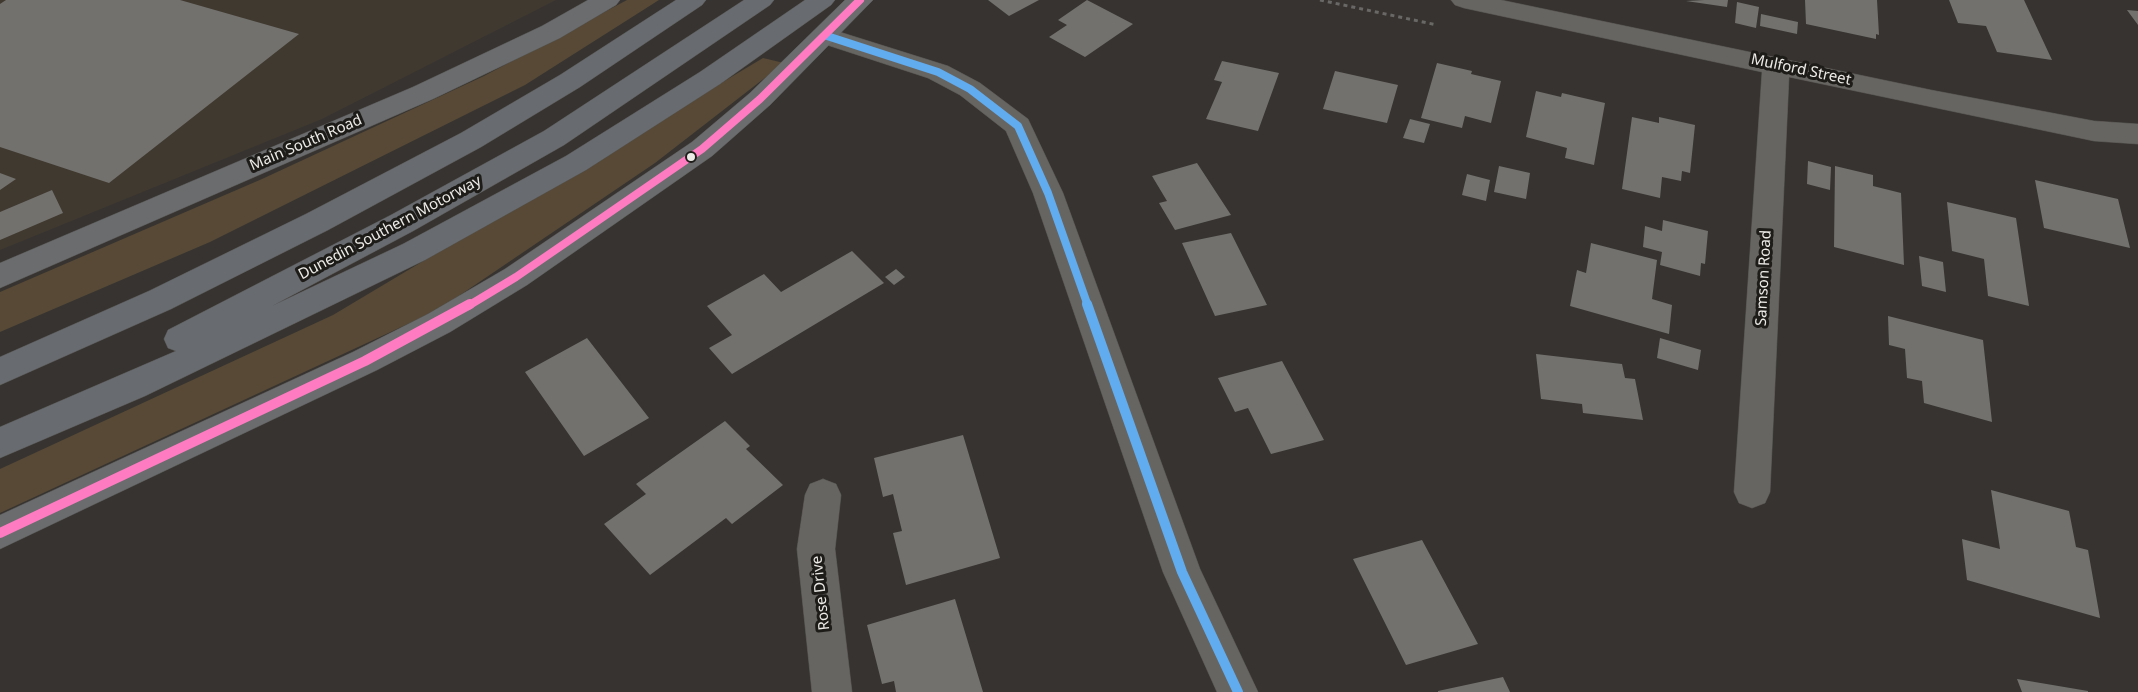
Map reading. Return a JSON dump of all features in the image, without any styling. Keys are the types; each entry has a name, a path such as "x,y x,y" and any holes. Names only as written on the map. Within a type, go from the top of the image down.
{"highway":[{"path":"0,372 160,300 317,222 471,140 570,81 693,0"},
{"name":"Dunedin Southern Motorway","path":"0,424 205,327 402,223 554,138 761,0"},
{"path":"0,443 133,386 414,252 576,163 710,78 822,0"},
{"path":"0,348 122,297 374,179 471,140"}],"main road":[{"name":"Main South Road","path":"0,276 423,93 550,32 607,0"},
{"path":"0,534 365,361 439,323 516,278 702,149 826,36 860,0"}],"street":[{"name":"Mulford Street","path":"1464,0 2094,131 2138,134"},
{"path":"826,36 914,62 938,72 970,89 1018,126 1048,193 1182,572 1238,692"},
{"name":"Samson Road","path":"1752,492 1776,65"},
{"name":"Rose Drive","path":"823,495 816,549 832,692"}],"path":[{"path":"1320,0 1440,26"}],"shaded area":[{"path":"0,0 556,0 322,119 0,250"},
{"path":"627,0 659,0 525,85 210,242 0,332 0,292 262,179 484,76"},
{"path":"763,58 784,63 655,163 438,310 0,513 0,469 333,315"}],"building":[{"path":"6,0 180,0 299,34 109,183 0,147 0,4"},
{"path":"988,0 1039,0 1009,16"},
{"path":"1087,0 1133,24 1085,57 1049,37 1067,25 1058,20"},
{"path":"1728,0 1727,7 1686,1"},
{"path":"1805,0 1877,0 1879,35 1876,34 1876,39 1806,24"},
{"path":"1949,0 2024,0 2052,60 1997,52 1986,26 1958,23"},
{"path":"1737,2 1759,7 1756,28 1735,23"},
{"path":"2127,10 2138,11 2138,25"},
{"path":"1761,14 1798,22 1797,34 1760,26"},
{"path":"1222,61 1279,73 1258,131 1206,119 1222,82 1214,80"},
{"path":"1437,63 1501,81 1491,123 1465,116 1462,128 1421,118"},
{"path":"1335,71 1398,85 1387,123 1323,109"},
{"path":"1536,91 1561,97 1562,93 1605,103 1594,165 1565,158 1567,148 1526,137"},
{"path":"1632,117 1659,123 1659,117 1695,125 1690,173 1682,171 1681,181 1662,177 1660,198 1622,189"},
{"path":"1410,119 1430,124 1424,143 1403,138"},
{"path":"1808,161 1831,167 1830,190 1807,184"},
{"path":"1197,163 1231,215 1175,230 1159,203 1167,201 1152,176"},
{"path":"1499,166 1530,173 1526,199 1494,192"},
{"path":"1835,166 1873,175 1873,186 1901,193 1904,265 1834,247"},
{"path":"0,173 16,179 0,190"},
{"path":"1467,174 1490,180 1486,201 1462,195"},
{"path":"2035,180 2118,199 2130,248 2044,228"},
{"path":"52,190 63,213 0,240 0,212"},
{"path":"1947,202 2016,218 2029,306 1988,296 1984,259 1952,251"},
{"path":"1663,220 1708,231 1705,264 1701,263 1700,276 1660,265 1662,252 1643,247 1645,226 1662,231"},
{"path":"1231,233 1267,305 1215,316 1182,243"},
{"path":"1591,243 1657,260 1652,299 1672,305 1669,334 1570,306 1577,270 1586,273"},
{"path":"852,251 884,283 732,374 709,348 732,335 707,306 764,274 781,292"},
{"path":"1919,256 1943,262 1946,292 1922,286"},
{"path":"896,269 905,277 894,285 885,277"},
{"path":"1888,316 1983,340 1992,422 1924,403 1922,381 1907,378 1905,349 1889,345"},
{"path":"587,338 649,418 584,456 525,372"},
{"path":"1660,338 1701,350 1698,370 1657,358"},
{"path":"1536,354 1622,364 1625,378 1635,379 1643,420 1583,413 1582,404 1541,399"},
{"path":"1282,361 1324,440 1271,454 1248,408 1235,412 1218,378"},
{"path":"725,421 750,446 746,449 783,485 732,524 726,518 650,575 604,524 646,494 636,484"},
{"path":"963,435 1000,558 906,585 893,533 902,531 893,494 883,497 874,458"},
{"path":"1991,490 2069,511 2076,547 2088,550 2100,618 1967,580 1962,539 2000,549"},
{"path":"1422,540 1478,644 1406,665 1353,559"},
{"path":"955,599 983,692 896,692 894,681 882,684 867,625"},
{"path":"1503,677 1510,692 1438,692 1438,691"},
{"path":"2017,679 2088,691 2088,692 2022,692"}],"transit line":[{"path":"0,533 365,361 439,323 516,277 702,149 760,99 860,0"},
{"path":"827,36 938,72 970,89 1018,126 1048,193 1182,572 1238,692"}]}
